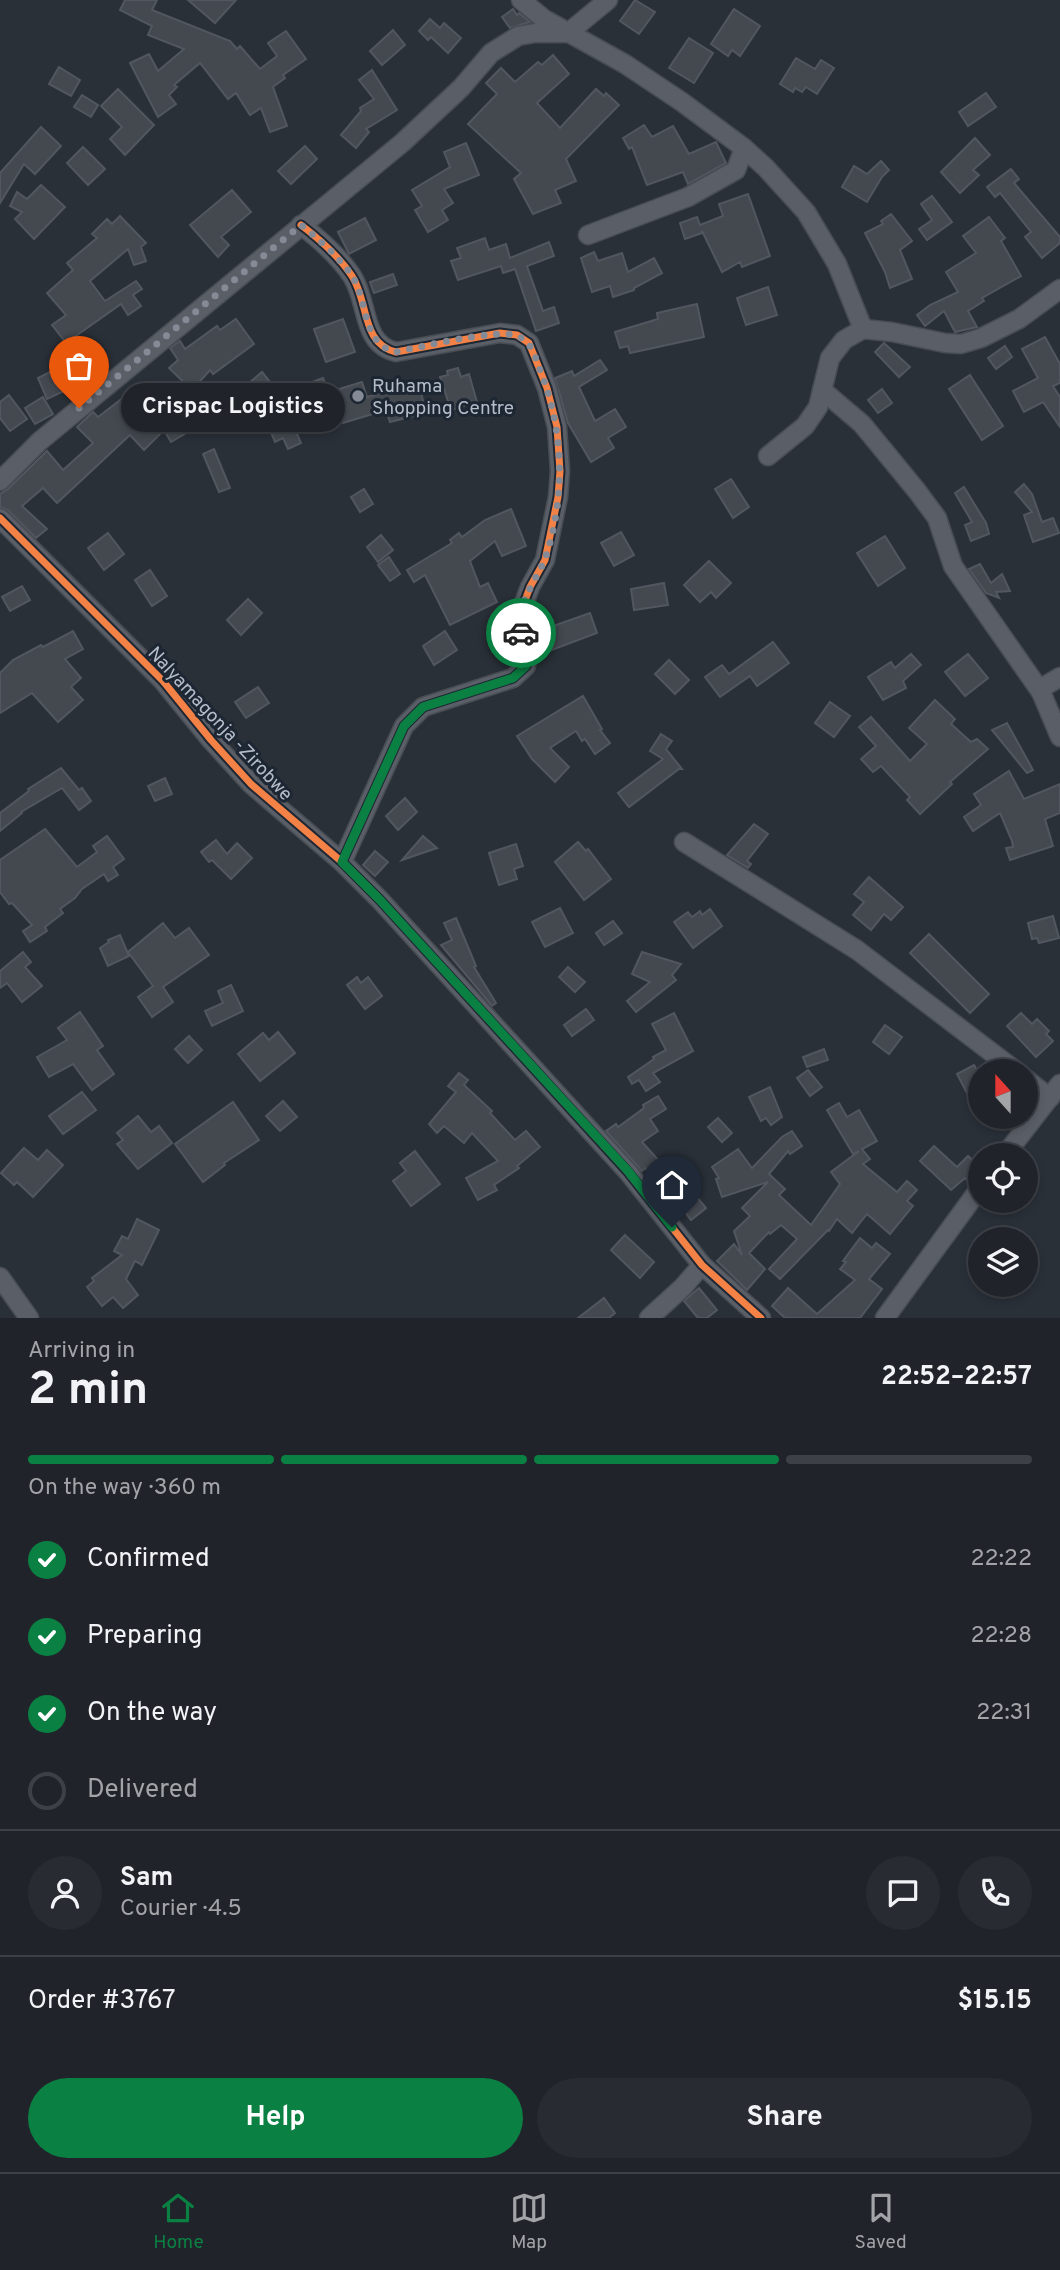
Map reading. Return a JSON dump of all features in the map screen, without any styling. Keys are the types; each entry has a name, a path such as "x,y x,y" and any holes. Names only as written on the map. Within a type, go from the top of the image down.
{"street":[{"path":"521,0 544,19 625,64 682,102 744,148 766,168 806,212 837,264 863,329"},
{"path":"0,481 40,441 402,143 461,88 491,53 517,36 568,33 608,0"},
{"path":"588,235 688,197 736,170 744,148"},
{"path":"301,225 320,239 352,276 374,341 383,349 396,352 500,333 517,335 529,343 547,388 557,427 560,471 558,497 545,560 530,587 517,622 527,653 526,666 513,678 423,707 404,726 342,862"},
{"path":"768,456 805,426 818,407 830,358 844,340 863,329 961,344 981,338 1019,319 1060,289"},
{"path":"822,390 862,424 937,518 953,566 1041,692 1060,737"},
{"name":"Nalyamagonja -Zirobwe","path":"0,517 163,681 251,784 342,862 380,900 628,1171 702,1265 761,1318"},
{"path":"1041,692 1045,686 1060,677"},
{"path":"684,842 858,950 1000,1059"},
{"path":"1014,1143 1055,1091 1038,1084"},
{"path":"885,1318 968,1204"},
{"path":"649,1318 683,1287 702,1265"},
{"path":"0,1277 29,1318"}],"building":[{"path":"125,0 157,0 152,10 230,41 237,49 240,46 260,69 277,56 268,43 286,31 306,59 283,75 285,78 273,87 287,126 270,132 261,108 250,115 236,93 228,99 200,63 174,85 177,87 169,95 176,104 158,117 130,63 149,54 158,71 184,49 148,35 152,26 120,10"},
{"path":"188,0 236,0 215,23"},
{"path":"635,0 655,12 639,34 620,21"},
{"path":"513,9 517,15 519,13 530,22 510,28 502,17"},
{"path":"734,9 760,26 740,56 732,50 728,56 711,44"},
{"path":"430,19 440,28 444,23 461,38 448,53 431,37 428,40 419,31"},
{"path":"393,30 405,45 382,65 370,51"},
{"path":"689,38 713,53 694,83 669,68"},
{"path":"553,55 569,74 537,103 560,128 596,89 604,96 606,93 619,105 566,159 576,181 555,190 561,203 533,214 514,179 521,173 468,124 497,94 486,83 501,68 515,82 538,62 542,65"},
{"path":"796,58 815,69 821,60 834,68 817,94 806,87 802,92 795,88 793,92 780,84"},
{"path":"59,67 80,80 71,96 49,84"},
{"path":"372,70 397,110 366,129 369,132 356,148 341,135 361,111 360,108 374,99 359,80"},
{"path":"118,89 154,125 125,155 110,139 122,127 101,106"},
{"path":"986,93 996,107 968,126 959,112"},
{"path":"82,95 98,105 91,117 74,107"},
{"path":"644,125 652,137 673,126 689,154 716,142 726,163 688,184 683,172 647,185 632,147 629,149 623,138"},
{"path":"41,127 61,146 35,174 24,164 0,203 0,173"},
{"path":"975,138 990,155 973,170 979,175 960,193 941,172"},
{"path":"466,143 479,175 444,189 453,203 442,210 448,220 428,232 415,210 422,206 412,190 450,167 444,152"},
{"path":"305,146 317,159 291,184 278,171"},
{"path":"83,147 105,169 88,185 67,163"},
{"path":"881,161 889,170 867,202 842,187 854,166 867,174"},
{"path":"1011,169 1019,179 1014,183 1060,237 1060,243 1042,258 1025,237 1031,232 1000,193 995,197 987,187"},
{"path":"41,185 65,207 34,239 15,219 22,212 10,206 17,192 27,199"},
{"path":"232,190 251,212 221,237 229,245 218,257 190,225"},
{"path":"748,194 770,256 742,267 740,262 722,272 702,231 685,239 680,223 697,217 700,225 723,216 719,204"},
{"path":"932,196 952,222 927,240 919,229 932,220 921,204"},
{"path":"891,214 912,241 900,250 912,279 890,288 865,233 883,224 881,221"},
{"path":"120,216 146,243 141,247 146,261 134,265 128,249 90,281 105,301 136,281 142,289 133,295 141,306 128,315 121,304 66,343 52,325 66,315 47,293 73,270 67,263 97,238 92,234 107,219 112,224"},
{"path":"989,217 1005,238 1001,241 1021,276 982,298 984,301 968,311 977,327 955,332 944,311 925,326 917,315 930,305 958,292 946,272 976,253 963,236"},
{"path":"365,218 376,240 349,254 338,232"},
{"path":"485,238 489,250 506,244 510,258 549,242 554,256 527,266 543,311 554,307 559,323 536,331 515,269 503,273 501,266 458,280 451,261 461,258 457,248"},
{"path":"594,252 598,261 622,253 628,272 654,258 662,273 634,290 613,297 610,286 592,292 581,258"},
{"path":"393,274 397,285 374,293 370,282"},
{"path":"768,287 777,315 746,325 737,298"},
{"path":"697,304 704,337 630,353 628,346 620,348 615,332 658,319 657,313"},
{"path":"236,319 254,344 213,374 210,370 192,390 169,368 178,360 170,348 180,341 185,349 217,326 220,330"},
{"path":"343,319 355,352 326,362 314,329"},
{"path":"1045,337 1060,364 1060,383 1053,386 1060,397 1060,427 1043,402 1024,412 1013,391 1038,378 1022,349"},
{"path":"884,343 910,367 899,377 875,352"},
{"path":"1005,346 1012,357 996,369 988,358"},
{"path":"65,353 79,384 47,399 38,378 58,368 54,358"},
{"path":"600,360 607,370 579,387 595,421 615,409 626,427 608,438 614,448 591,462 568,423 555,378 572,371 574,376"},
{"path":"458,368 461,377 469,374 477,402 451,410 440,377 448,375 447,371"},
{"path":"262,372 271,383 226,421 217,410"},
{"path":"970,375 1003,426 982,440 949,389"},
{"path":"323,378 328,391 303,400 298,387"},
{"path":"362,382 367,397 405,387 406,392 420,388 426,413 390,422 386,410 343,423 333,391"},
{"path":"882,389 892,403 878,413 868,400"},
{"path":"132,391 156,424 183,408 195,428 171,442 164,430 144,450 130,435 57,503 43,488 22,506 47,529 36,538 8,510 0,507 0,494 47,451 63,470 93,443 77,427 93,412 98,417"},
{"path":"9,395 27,419 10,431 0,418 0,402"},
{"path":"43,397 53,414 35,424 25,408"},
{"path":"285,407 301,443 288,449 283,438 275,442 264,416"},
{"path":"214,449 230,488 219,492 203,454"},
{"path":"731,479 749,507 733,518 715,489"},
{"path":"1024,484 1032,494 1042,522 1053,518 1059,533 1033,542 1024,515 1032,512 1015,492"},
{"path":"964,487 986,523 989,534 971,541 965,525 972,522 955,493"},
{"path":"364,489 373,504 360,512 351,497"},
{"path":"511,509 526,546 502,556 495,541 470,561 480,587 488,583 497,602 450,625 425,575 414,582 407,570 452,543 450,540 459,533 462,537 485,520"},
{"path":"621,532 634,555 614,566 601,543"},
{"path":"108,533 124,554 104,570 88,548"},
{"path":"381,535 393,550 378,562 367,547"},
{"path":"885,536 905,568 878,586 857,553"},
{"path":"389,557 400,574 390,581 378,565"},
{"path":"709,561 731,583 716,598 711,592 700,602 684,585"},
{"path":"980,564 991,583 1002,574 1010,591 996,592 999,598 986,593 969,569"},
{"path":"150,570 167,596 152,606 135,580"},
{"path":"664,583 668,605 634,610 631,589"},
{"path":"22,586 30,600 10,611 2,597"},
{"path":"248,599 262,613 241,635 227,620"},
{"path":"590,613 597,633 541,654 533,633"},
{"path":"73,631 83,649 65,659 81,678 71,687 83,700 58,722 32,693 0,713 0,673 13,660"},
{"path":"445,631 457,650 434,665 423,646"},
{"path":"773,642 789,663 757,686 750,676 720,697 705,677 722,665 729,674"},
{"path":"911,654 921,665 903,681 906,688 883,700 868,677 891,662 895,668"},
{"path":"968,654 988,678 965,696 945,672"},
{"path":"669,660 689,680 675,694 655,674"},
{"path":"258,687 269,703 246,718 235,702"},
{"path":"583,696 602,729 600,730 610,743 595,754 576,731 550,748 569,767 555,782 532,759 517,736"},
{"path":"935,700 955,719 951,724 971,742 977,739 988,749 950,782 952,784 920,814 907,800 910,797 881,766 873,772 861,759 876,746 859,727 871,717 910,761 927,744 909,728"},
{"path":"830,702 850,716 834,737 815,723"},
{"path":"1007,723 1033,770 1027,773 992,730"},
{"path":"661,734 672,741 666,749 682,769 629,807 618,793 663,759 650,751"},
{"path":"61,768 91,801 79,810 62,788 21,812 0,831 0,813 29,791 28,789"},
{"path":"1009,771 1024,799 1060,784 1060,813 1045,819 1053,846 1010,860 1006,848 1013,847 1012,841 1000,813 973,831 964,817 981,805 974,794"},
{"path":"165,778 172,794 155,801 148,786"},
{"path":"405,798 417,812 398,830 386,816"},
{"path":"754,824 768,834 747,861 751,864 748,868 727,855"},
{"path":"45,829 77,867 97,852 93,846 107,836 124,859 113,867 118,875 108,881 104,874 82,889 60,909 63,913 45,927 47,931 30,942 23,931 32,925 0,892 0,860"},
{"path":"423,836 437,848 402,860"},
{"path":"216,840 227,854 237,843 252,858 231,879 201,852"},
{"path":"578,842 586,851 588,849 611,879 584,900 555,862"},
{"path":"516,844 523,866 514,869 517,879 499,885 489,853"},
{"path":"375,851 388,862 375,876 363,865"},
{"path":"869,877 903,907 891,920 884,914 871,930 853,915 864,902 854,894"},
{"path":"560,908 573,933 545,947 532,922"},
{"path":"710,909 722,926 693,948 674,922 688,912 692,917 700,911 702,915"},
{"path":"1053,916 1059,938 1039,943 1037,938 1032,939 1028,923"},
{"path":"456,918 476,966 474,967 496,1003 492,1006 441,945 452,940 444,923"},
{"path":"613,921 622,933 604,945 596,933"},
{"path":"163,923 175,938 189,928 209,955 163,987 173,1002 152,1017 138,997 153,986 128,952"},
{"path":"929,934 989,994 970,1013 910,953"},
{"path":"120,935 129,956 108,966 100,948 109,942 108,940"},
{"path":"23,952 31,962 25,967 42,986 22,1002 7,983 0,988 0,971"},
{"path":"642,952 681,964 672,975 676,980 636,1012 627,1001 650,982 632,974"},
{"path":"568,967 585,982 575,992 559,977"},
{"path":"357,977 361,983 368,977 382,996 365,1009 347,985"},
{"path":"231,985 243,1011 212,1026 205,1011 223,1003 218,991"},
{"path":"586,1009 594,1020 572,1036 564,1025"},
{"path":"80,1012 103,1046 97,1050 114,1074 92,1090 73,1064 49,1077 37,1057 67,1040 58,1028"},
{"path":"674,1013 693,1051 653,1073 660,1082 646,1091 639,1080 632,1084 628,1077 666,1050 652,1024"},
{"path":"1021,1013 1032,1024 1037,1019 1049,1031 1046,1034 1053,1041 1036,1057 1007,1026"},
{"path":"885,1025 902,1037 889,1054 873,1042"},
{"path":"278,1032 295,1053 260,1081 238,1054 263,1033 269,1040"},
{"path":"189,1036 202,1050 188,1063 175,1049"},
{"path":"824,1049 828,1060 807,1067 803,1057"},
{"path":"968,1068 968,1095 957,1074"},
{"path":"808,1070 822,1087 810,1096 797,1078"},
{"path":"459,1073 468,1080 464,1085 492,1111 490,1113 515,1140 526,1131 540,1147 517,1166 519,1168 494,1185 497,1190 478,1200 466,1178 498,1161 472,1133 464,1143 444,1126 437,1133 429,1124 456,1092 448,1086"},
{"path":"770,1087 782,1117 771,1125 766,1118 761,1121 749,1097"},
{"path":"82,1092 96,1110 63,1134 49,1116"},
{"path":"658,1096 666,1109 650,1119 658,1131 642,1142 660,1162 664,1159 680,1178 666,1191 645,1168 642,1171 606,1131 616,1124 618,1127"},
{"path":"283,1101 297,1117 280,1131 266,1116"},
{"path":"233,1102 259,1140 224,1163 225,1165 203,1182 175,1144"},
{"path":"839,1103 847,1117 859,1110 877,1141 862,1149 870,1159 863,1164 897,1192 907,1181 917,1190 907,1201 913,1206 890,1234 867,1214 852,1233 837,1219 829,1231 780,1279 769,1269 797,1239 781,1225 770,1234 769,1232 749,1253 765,1269 747,1290 717,1261 734,1244 742,1255 734,1231 750,1216 742,1208 768,1182 722,1197 716,1179 719,1178 712,1167 738,1149 752,1168 782,1137 792,1131 802,1146 790,1154 788,1151 769,1174 785,1189 779,1195 811,1225 840,1184 831,1172 859,1151 853,1154 827,1110"},
{"path":"138,1116 151,1132 159,1126 172,1143 138,1169 117,1144 123,1140 117,1133"},
{"path":"718,1118 732,1133 722,1142 708,1127"},
{"path":"934,1146 957,1167 968,1156 968,1181 965,1178 951,1190 920,1161"},
{"path":"24,1148 38,1160 47,1150 63,1165 33,1197 17,1182 14,1185 1,1173"},
{"path":"415,1151 440,1184 411,1206 393,1181 406,1171 400,1163"},
{"path":"696,1196 706,1208 691,1220 681,1207"},
{"path":"137,1219 159,1230 142,1265 135,1261 126,1279 138,1295 123,1308 113,1297 102,1306 87,1287 94,1281 92,1278 122,1255 114,1251 122,1236 128,1239"},
{"path":"625,1235 654,1262 640,1278 611,1250"},
{"path":"860,1238 872,1248 876,1243 890,1254 869,1279 882,1289 860,1318 785,1318 772,1306 788,1288 817,1314 855,1280 840,1269"},
{"path":"699,1288 717,1310 707,1318 698,1318 684,1301"},
{"path":"604,1298 615,1313 609,1318 578,1318"}],"cycle path":[{"path":"301,225 328,249 352,276 371,331 385,348 396,352 500,333 517,335 529,343 547,388 557,427 560,471 558,497 545,560 530,587 517,622 527,653 526,666 513,678 423,707 404,726 342,862"},
{"path":"0,518 163,681 251,784 342,862 380,900 628,1172 702,1265 761,1318"}],"way so far":[{"path":"79,408 301,225 320,239 352,276 374,341 383,349 396,352 500,333 517,335 529,343 547,388 557,427 560,471 558,497 545,560 530,587 517,622 521,633"}],"place":[{"name":"Ruhama Shopping Centre","path":"358,396"},
{"name":"Crispac Logistics","path":"79,408"}],"route":[{"path":"521,633 527,653 526,666 513,678 423,707 404,726 342,862 628,1171 672,1227"}]}
